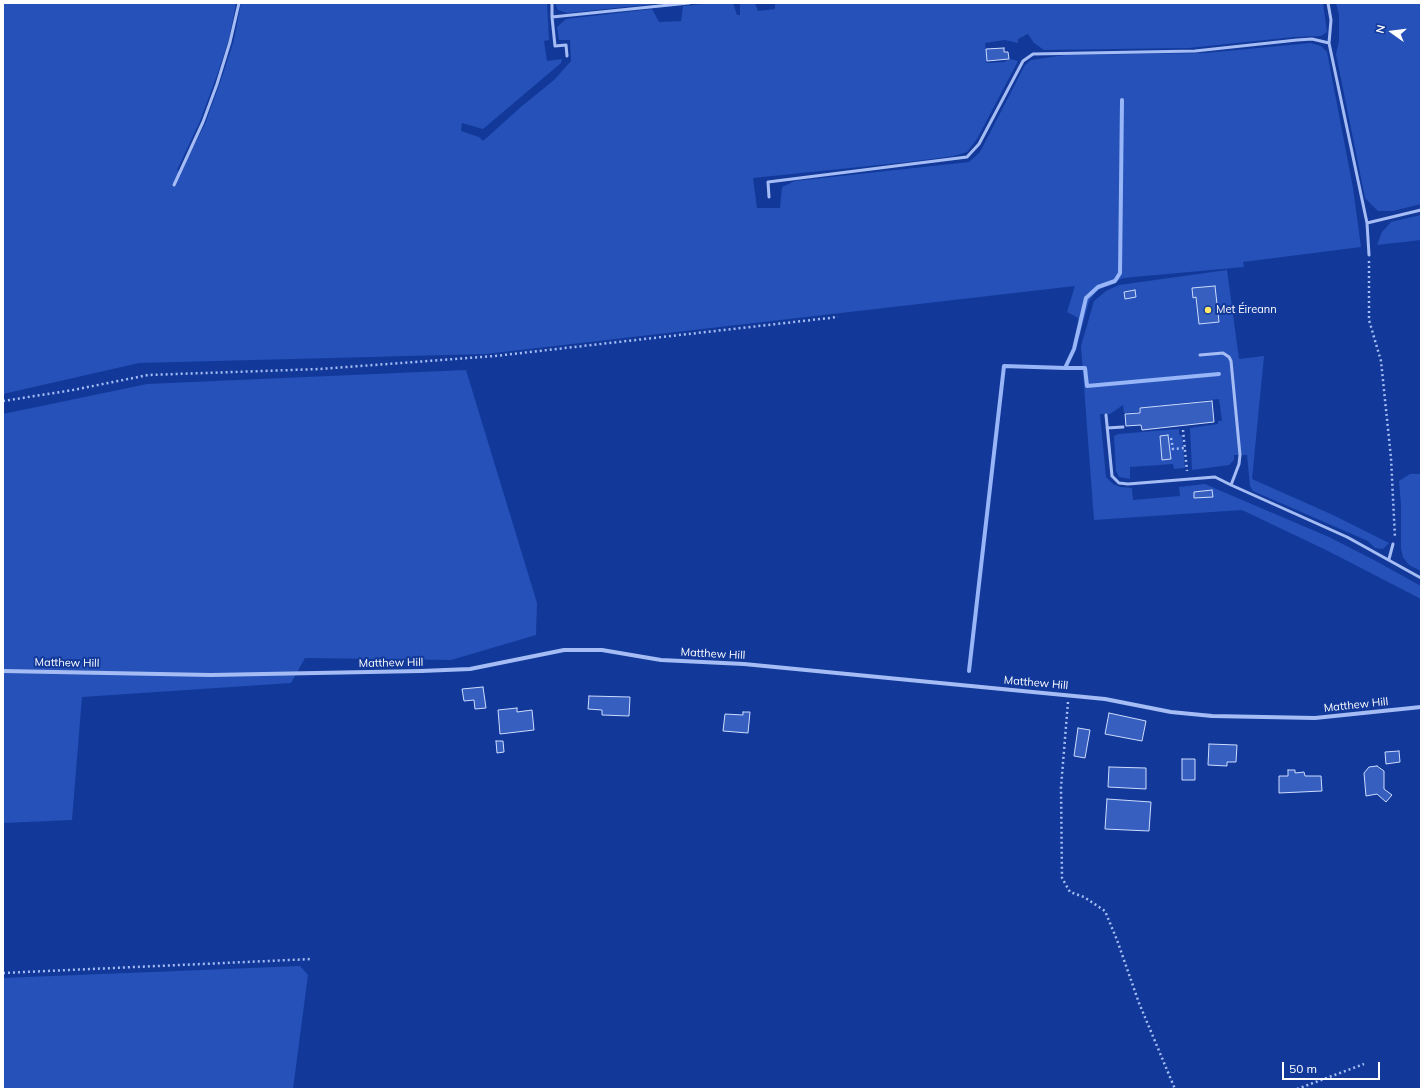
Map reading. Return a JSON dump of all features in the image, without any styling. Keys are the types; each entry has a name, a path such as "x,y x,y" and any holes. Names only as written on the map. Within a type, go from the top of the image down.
{"street":[{"name":"Matthew Hill","path":"3,671 211,675 421,671 470,669 564,650 602,650 661,660 744,664 1106,699 1171,712 1212,716 1315,718 1421,707"}],"lane":[{"path":"174,185 203,122 218,84 239,3"},
{"path":"552,3 555,46 566,45 568,56"},
{"path":"552,17 689,3"},
{"path":"1328,3 1331,20 1329,43 1367,223 1369,255"},
{"path":"769,197 768,182 967,158 979,144 1023,61 1033,54 1195,51 1312,39 1329,43"},
{"path":"1367,223 1421,210"},
{"path":"1200,355 1222,353 1226,354 1231,361 1240,464 1231,484"},
{"path":"1106,415 1112,476 1115,480 1128,484 1215,477 1347,537 1421,578"},
{"path":"1107,428 1123,427"},
{"path":"1389,559 1393,544"}],"path":[{"path":"1369,255 1369,320 1380,361 1394,503 1395,538 1393,544"},
{"path":"3,401 73,390 148,375 320,369 495,356 838,317"},
{"path":"1176,480 1175,472 1188,471 1183,430"},
{"path":"1171,438 1172,449 1185,448"},
{"path":"1069,696 1060,787 1062,878 1070,892 1084,897 1105,911 1117,940 1139,1003 1175,1089"},
{"path":"3,973 312,959"},
{"path":"1297,1089 1364,1064"}],"shaded area":[{"path":"3,3 236,3 229,39 200,121 177,170 181,172 205,124 222,77 234,40 241,3 547,3 549,40 544,41 547,61 562,59 561,63 483,129 462,123 461,131 479,137 483,141 554,80 571,61 570,40 559,40 557,27 566,19 652,9 659,22 681,21 683,6 715,3 733,3 737,15 740,15 740,3 755,3 758,11 775,9 775,3 1323,3 1327,32 1321,36 1294,37 1189,48 1044,50 1034,43 1028,34 1018,39 1018,43 1005,40 985,43 987,63 1004,62 1010,59 1018,61 977,139 967,152 954,156 908,162 753,178 757,208 780,208 782,187 795,181 969,162 980,152 1025,65 1031,60 1065,55 1205,53 1311,43 1321,46 1327,52 1353,188 1361,247 1243,262 1244,267 1123,278 1098,290 1089,301 1079,338 1078,318 1067,312 1075,286 485,354 139,363 3,394"},
{"path":"555,3 664,3 567,13 558,10"},
{"path":"1336,3 1421,3 1421,204 1393,211 1378,211 1365,198 1336,54 1339,41 1339,15"},
{"path":"1421,215 1421,240 1377,245 1382,232 1391,222"},
{"path":"1227,270 1239,359 1264,356 1252,479 1333,515 1389,543 1383,549 1375,548 1368,541 1253,491 1250,486 1247,455 1234,455 1234,460 1229,465 1192,470 1190,428 1218,424 1218,421 1222,421 1219,399 1139,408 1139,412 1124,413 1123,405 1110,414 1100,414 1106,477 1113,484 1120,487 1132,488 1133,500 1180,496 1179,487 1205,484 1329,537 1374,560 1421,586 1421,599 1326,550 1242,510 1094,520 1081,346 1094,301 1106,291 1119,285"},
{"path":"466,370 537,603 536,635 451,660 305,658 291,683 82,697 72,820 3,823 3,414 147,384"},
{"path":"1179,429 1179,435 1182,435 1185,468 1174,469 1173,464 1130,467 1130,479 1119,477 1116,471 1114,436 1118,434"},
{"path":"1410,474 1421,474 1421,571 1409,565 1403,557 1401,548 1401,505 1399,481"},
{"path":"300,966 308,975 293,1089 3,1089 3,978"}],"building":[{"path":"1004,48 1004,52 1008,52 1009,59 987,61 986,49"},
{"name":"Met Éireann","path":"1215,286 1219,322 1199,324 1196,297 1193,298 1192,288"},
{"path":"1135,290 1136,297 1125,299 1124,292"},
{"path":"1212,401 1214,422 1142,430 1141,425 1126,426 1125,414 1140,413 1140,408"},
{"path":"1168,435 1171,459 1162,460 1160,436"},
{"path":"1212,490 1213,497 1194,498 1194,492"},
{"path":"483,687 486,708 475,709 474,700 464,701 462,689"},
{"path":"589,696 630,697 629,716 602,715 602,710 588,709"},
{"path":"517,708 517,712 532,710 534,730 500,734 498,710"},
{"path":"743,712 750,712 748,733 723,731 725,714 743,715"},
{"path":"1109,713 1146,721 1142,741 1105,734"},
{"path":"1078,728 1090,730 1085,758 1074,756"},
{"path":"496,741 503,741 504,752 497,753"},
{"path":"1209,744 1237,745 1236,762 1227,762 1227,766 1208,765"},
{"path":"1399,751 1400,762 1386,764 1385,752"},
{"path":"1182,759 1195,759 1195,780 1182,780"},
{"path":"1377,766 1384,771 1384,789 1392,795 1386,802 1377,794 1366,796 1364,773 1369,767"},
{"path":"1109,767 1146,768 1146,789 1108,787"},
{"path":"1288,770 1295,770 1295,773 1304,772 1305,776 1321,776 1322,791 1279,793 1279,776 1288,776"},
{"path":"1107,799 1151,802 1149,831 1105,829"}],"waterway":[{"path":"1122,100 1120,273 1115,281 1098,287 1086,298 1074,349 1065,368 1085,368 1087,386 1219,374"},
{"path":"969,671 1004,366 1065,368"}],"place":[{"name":"Met Éireann","path":"1208,310"}]}
